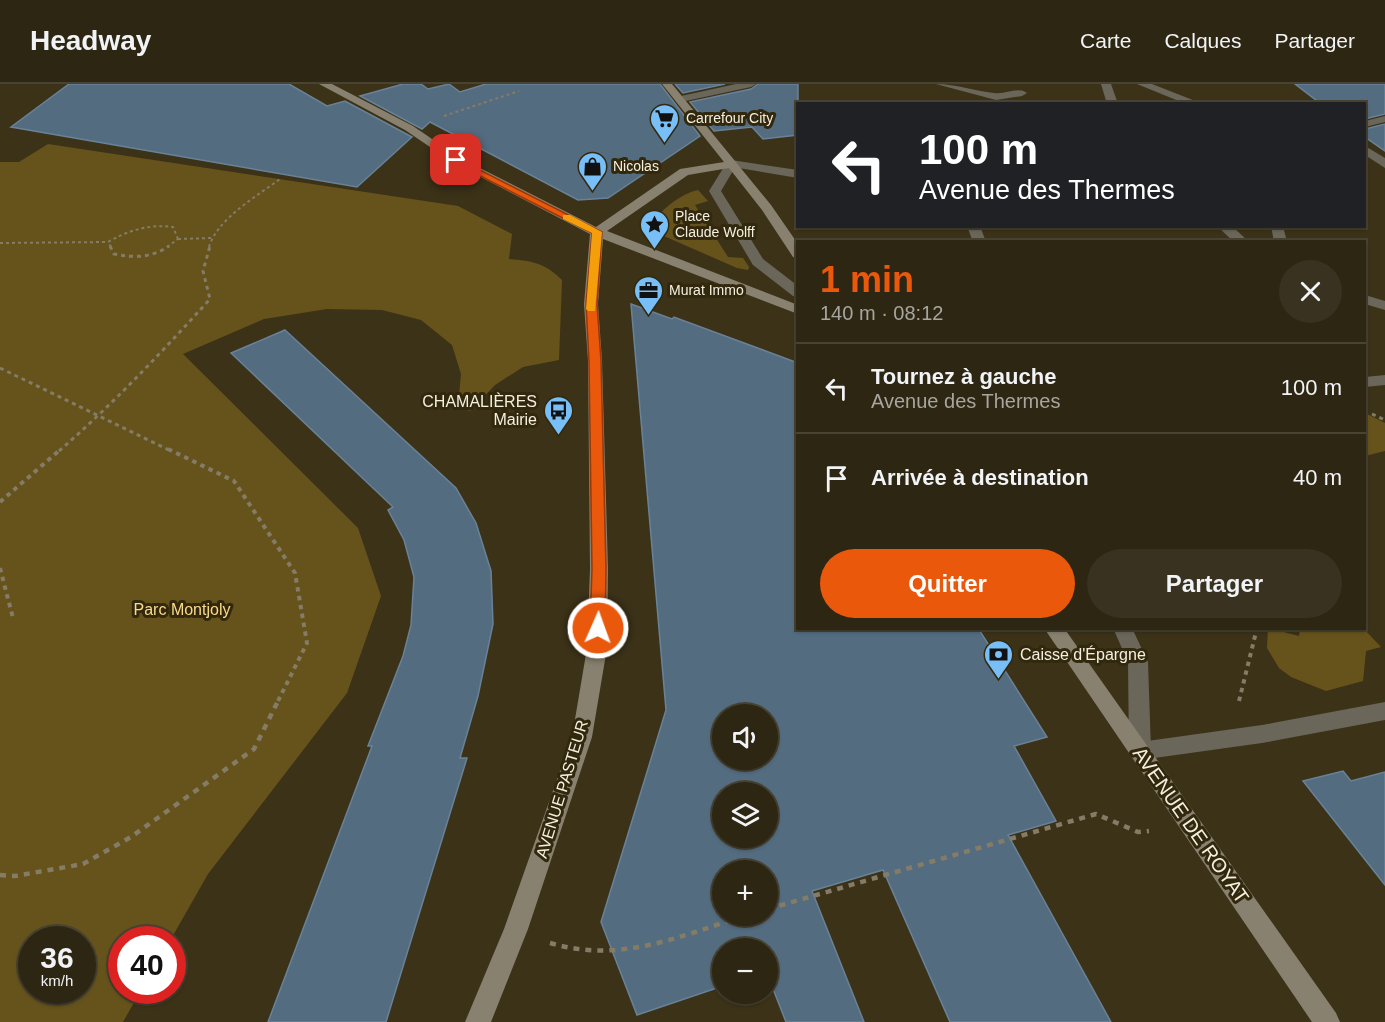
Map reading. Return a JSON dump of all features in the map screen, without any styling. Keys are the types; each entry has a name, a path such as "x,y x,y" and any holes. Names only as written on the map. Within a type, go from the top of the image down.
{"street":[{"path":"324,84 410,128 456,160 597,232 796,309"},
{"path":"667,84 767,208 796,251"},
{"path":"681,99 751,84"},
{"path":"941,84 996,97 1022,93"},
{"path":"1106,84 1112,102"},
{"path":"1142,84 1192,102"},
{"path":"1366,124 1385,119"},
{"path":"1366,150 1385,164"},
{"path":"597,232 684,172 731,164 796,174"},
{"path":"731,164 715,191 758,262 796,291"},
{"path":"1226,228 1240,240"},
{"name":"AVENUE PASTEUR","path":"478,1022 516,929 582,737 597,648 599,569 595,361 591,304 597,232"},
{"path":"1366,299 1385,306"},
{"path":"1366,382 1385,380"},
{"name":"AVENUE DE ROYAT","path":"1054,630 1327,1022"},
{"path":"1123,630 1138,662 1140,750 1230,738 1385,711"}],"path":[{"path":"410,128 519,91"},
{"path":"0,502 100,415 170,345 210,299 204,271 212,238 238,209 280,179"},
{"path":"0,243 108,242 130,229 155,224 173,227 178,239"},
{"path":"108,242 114,254 137,258 160,252 178,239 212,238"},
{"path":"0,368 234,481 294,573 307,643 254,749 130,837 83,864 15,876 0,875"},
{"path":"0,568 13,618"},
{"path":"1230,738 1257,630"},
{"path":"778,906 1095,814 1138,832 1192,826"},
{"path":"516,929 564,949 610,951 638,948 712,926"}],"green space":[{"name":"Parc Montjoly","path":"48,144 458,206 512,234 509,259 538,264 562,280 559,360 523,367 495,385 470,411 458,406 461,374 452,345 421,320 382,310 327,309 264,319 183,354 358,528 381,596 347,693 208,874 178,926 108,926 108,1004 133,1004 123,1022 0,1022 0,162 19,162"},
{"path":"698,190 708,201 695,205 728,257 743,258 749,267 748,270 737,268 657,233 652,226 659,214 671,204"},
{"path":"1366,414 1385,423 1385,451 1366,456"},
{"path":"1268,630 1299,636 1300,630 1365,630 1381,647 1366,651 1363,681 1326,691 1291,677 1279,668 1267,648"}],"building":[{"path":"69,84 289,84 327,106 345,101 412,137 357,187 11,127"},
{"path":"403,84 421,84 428,89 449,84 460,92 486,84 660,84 700,136 608,198 578,200 430,122 422,129 360,96"},
{"path":"675,84 725,84 683,93"},
{"path":"758,84 798,84 796,135 763,139 752,127 714,131 690,102 751,89"},
{"path":"1295,84 1385,84 1385,114 1366,119 1366,102 1318,102"},
{"path":"1385,124 1385,151 1366,138 1366,129"},
{"path":"631,304 672,319 674,317 796,362 796,630 979,630 1047,737 1014,746 1056,821 1008,835 1111,1022 950,1022 883,870 812,891 864,1022 786,1022 778,1002 778,938 712,938 712,990 637,1015 601,922 666,710"},
{"path":"285,330 456,488 476,523 491,571 493,624 478,696 460,758 467,758 386,1022 268,1022 372,746 368,746 403,656 411,625 414,577 404,540 388,510 393,507 231,353"},
{"path":"1343,771 1351,781 1385,772 1385,885 1303,781"}],"slow traffic":[{"path":"567,217 597,232 592,309"}],"place":[{"name":"Carrefour City","path":"665,144"},
{"name":"Nicolas","path":"592,192"},
{"name":"Place Claude Wolff","path":"654,250"},
{"name":"Murat Immo","path":"648,316"},
{"name":"CHAMALIÈRES Mairie","path":"558,436"},
{"name":"Caisse d'Épargne","path":"999,680"}],"route":[{"path":"456,160 597,232 591,304 595,361 598,628"}]}
